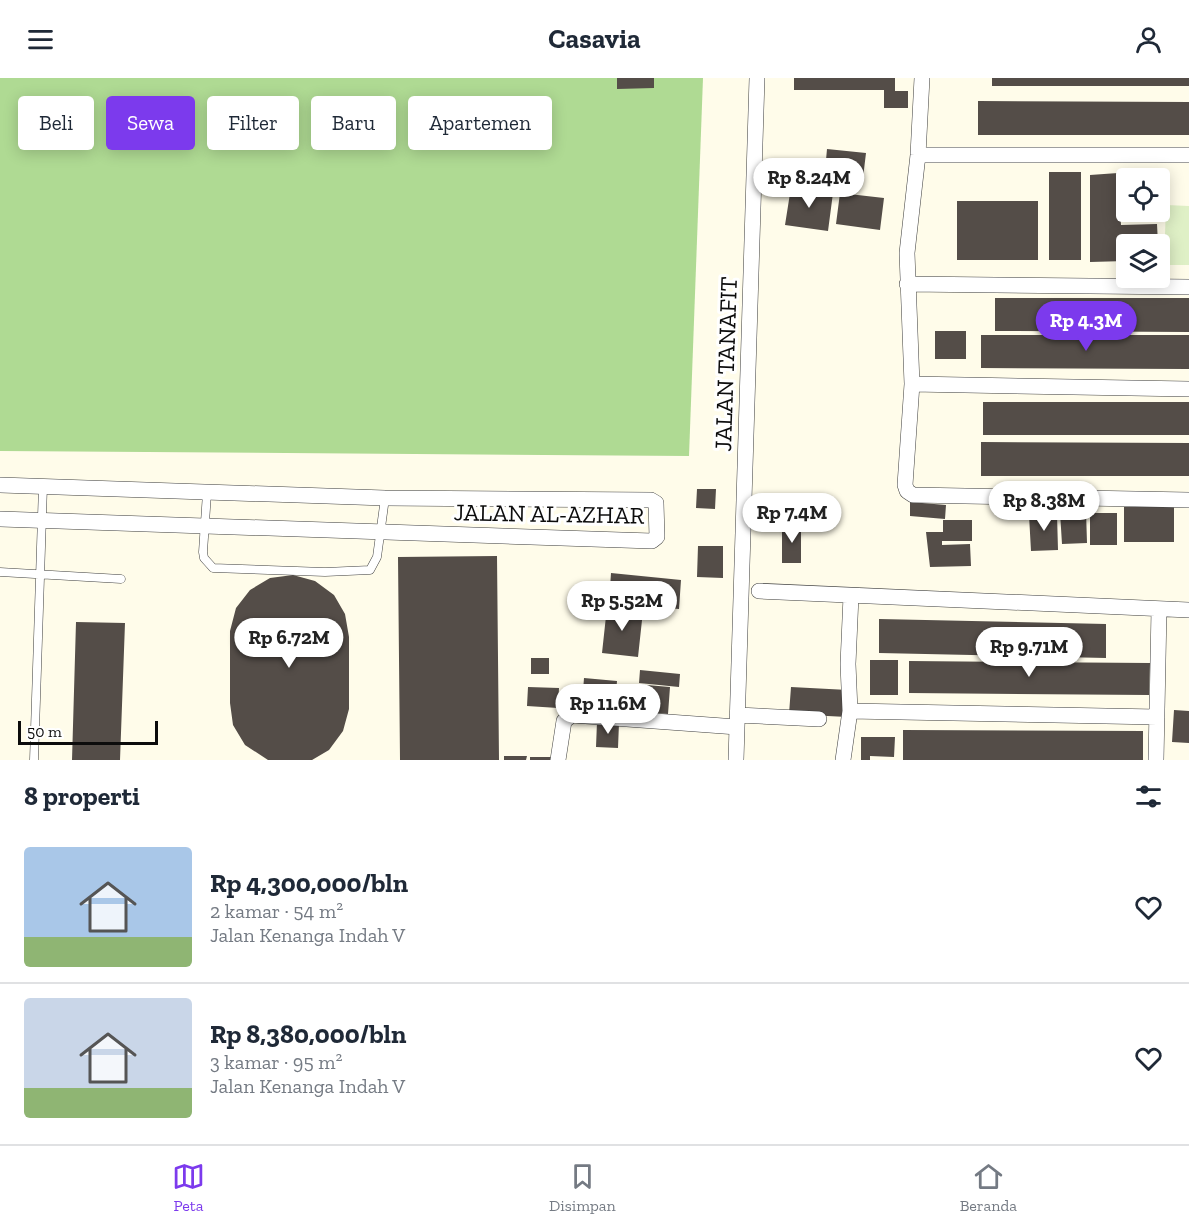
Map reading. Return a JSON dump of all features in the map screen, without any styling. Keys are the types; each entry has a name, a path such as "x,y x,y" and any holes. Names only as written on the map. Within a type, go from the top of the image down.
{"street":[{"name":"JALAN TANAFIT","path":"736,760 757,78"},
{"path":"922,78 918,155 907,253 912,384 905,485 907,491 913,495 1189,500"},
{"path":"918,155 1189,155"},
{"path":"907,284 1189,286"},
{"path":"912,384 1189,389"},
{"name":"JALAN AL-AZHAR","path":"0,485 385,498 651,500 656,503 657,537 652,541 0,519"},
{"path":"759,591 1189,610"},
{"path":"843,760 850,711 848,664 851,596"},
{"path":"1156,760 1159,610"},
{"path":"850,711 1156,717"},
{"path":"558,760 564,721 572,715 737,721 819,719"}],"lane":[{"path":"34,760 43,486"},
{"path":"207,493 204,558 213,568 314,572 370,570 377,557 385,498"},
{"path":"0,572 121,579"}],"green space":[{"path":"0,78 703,78 689,456 0,451"},
{"path":"1170,205 1189,206 1189,265 1170,265 1170,234 1165,234 1165,222 1170,222"}],"building":[{"path":"617,78 654,78 654,88 617,89"},
{"path":"794,78 895,78 895,91 908,91 908,108 884,108 884,90 794,90"},
{"path":"992,78 1189,78 1189,86 992,86"},
{"path":"978,101 1189,102 1189,135 978,135"},
{"path":"827,149 866,153 862,186 824,182"},
{"path":"1049,172 1081,172 1081,260 1049,260"},
{"path":"1116,173 1116,222 1121,222 1121,225 1157,224 1158,234 1116,234 1116,261 1090,262 1090,175"},
{"path":"791,187 833,193 828,231 785,225"},
{"path":"840,193 884,198 880,230 836,224"},
{"path":"957,201 1038,201 1038,260 957,260"},
{"path":"995,298 1189,298 1189,332 995,331"},
{"path":"935,331 966,331 966,359 935,359"},
{"path":"981,335 1189,335 1189,369 981,368"},
{"path":"983,402 1189,402 1189,435 983,435"},
{"path":"981,442 1189,443 1189,476 981,476"},
{"path":"697,489 716,489 715,509 696,508"},
{"path":"910,502 946,505 945,519 910,516"},
{"path":"1124,507 1174,507 1174,542 1124,542"},
{"path":"1086,511 1087,543 1062,544 1060,512"},
{"path":"1090,513 1117,513 1117,545 1090,545"},
{"path":"1057,514 1058,550 1031,551 1029,515"},
{"path":"943,520 972,520 972,541 942,541 942,545 970,544 971,566 930,567 926,532 943,532"},
{"path":"782,526 801,526 801,563 782,563"},
{"path":"698,546 723,546 723,578 697,577"},
{"path":"497,556 499,760 400,760 398,557"},
{"path":"611,573 681,580 679,609 609,603"},
{"path":"293,575 315,581 334,595 345,614 349,637 349,709 343,731 329,750 312,760 268,760 245,745 233,725 230,703 230,631 236,608 250,590 270,578"},
{"path":"607,607 643,611 638,657 602,653"},
{"path":"879,619 1106,624 1106,658 879,653"},
{"path":"76,622 125,623 120,760 72,760"},
{"path":"531,658 549,658 549,674 531,674"},
{"path":"870,660 898,660 898,695 870,695"},
{"path":"909,661 1150,663 1149,695 909,693"},
{"path":"640,670 680,674 679,687 639,683"},
{"path":"584,678 617,681 615,707 582,704"},
{"path":"635,684 670,687 668,714 633,711"},
{"path":"528,687 559,688 558,708 527,706"},
{"path":"791,687 848,690 847,717 789,714"},
{"path":"1174,710 1189,711 1189,743 1172,742"},
{"path":"597,722 619,723 618,748 596,747"},
{"path":"903,730 1143,731 1143,760 903,760"},
{"path":"861,737 895,737 894,757 870,756 870,760 861,760"},
{"path":"504,756 527,756 526,760 504,760"},
{"path":"530,757 555,757 555,760 530,760"}]}
